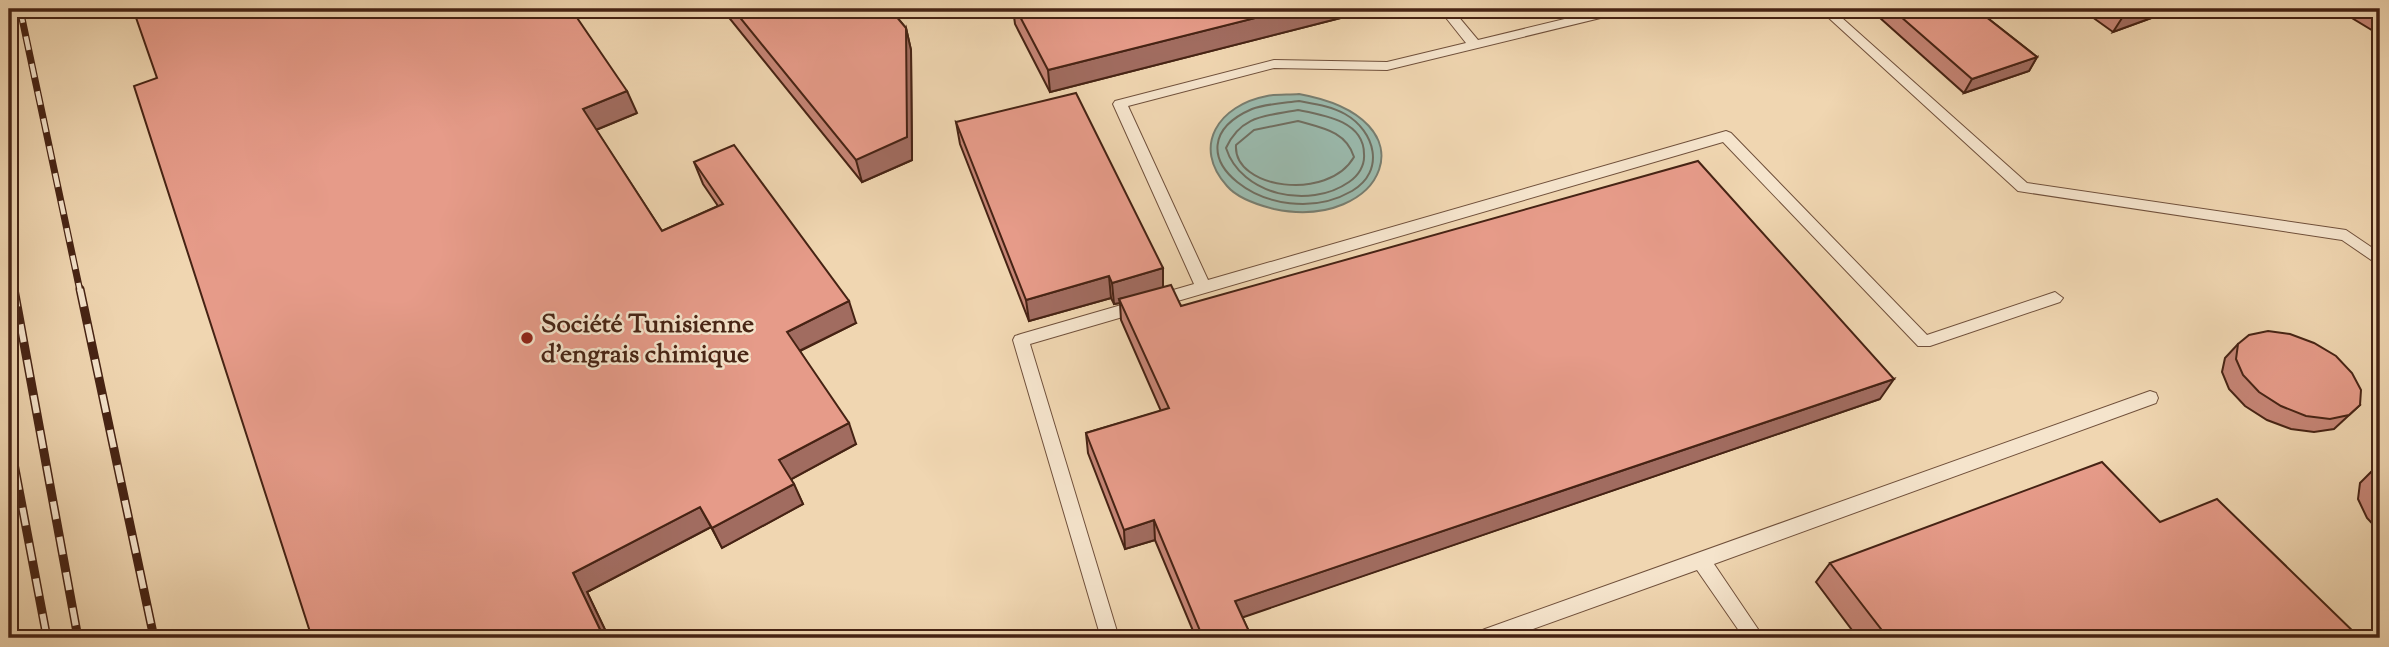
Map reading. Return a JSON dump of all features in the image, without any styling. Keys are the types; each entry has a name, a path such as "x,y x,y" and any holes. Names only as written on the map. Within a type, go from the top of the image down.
{"lane":[{"path":"1445,9 1475,45"},
{"path":"1204,289 1120,104 1274,64 1387,66 1621,9"},
{"path":"1825,9 2023,187 2346,235 2380,261"},
{"path":"1110,638 1021,340 1726,136 1924,342 2055,298"},
{"path":"1485,638 1702,562 2150,398"},
{"path":"1702,562 1755,638"}],"water":[{"path":"1299,94 1342,107 1369,126 1380,147 1379,170 1366,189 1343,204 1312,212 1274,209 1237,195 1216,171 1211,156 1211,142 1216,129 1235,108 1271,95"}],"building":[{"name":"Société Tunisienne d'engrais chimique","path":"133,9 571,9 627,91 583,109 662,231 723,204 694,162 734,145 849,301 787,332 849,423 779,460 794,484 712,528 700,507 573,573 604,638 312,638 134,86 157,78"},
{"path":"733,9 890,9 906,28 907,137 856,160"},
{"path":"1016,9 1291,9 1048,70"},
{"path":"1892,9 1976,9 2037,57 1972,79"},
{"path":"2110,9 2147,9 2122,18"},
{"path":"1076,93 1163,268 1112,283 1109,276 1026,300 956,122"},
{"path":"1698,161 1894,379 1235,601 1252,638 1203,638 1154,520 1124,530 1086,433 1169,408 1119,299 1171,285 1181,306"},
{"path":"2268,331 2290,334 2314,343 2336,356 2352,373 2361,390 2360,405 2349,415 2330,419 2306,416 2281,406 2259,392 2243,375 2236,359 2238,344 2249,335"},
{"path":"2102,462 2160,522 2217,499 2360,638 1888,638 1830,563"},
{"path":"2380,465 2380,497 2375,486 2376,469"}],"railway":[{"path":"20,9 80,291"},
{"path":"9,264 14,291"},
{"path":"14,289 78,638"},
{"path":"80,289 154,638"},
{"path":"9,437 47,638"},
{"path":"9,601 15,638"}],"place":[{"name":"Société Tunisienne d'engrais chimique","path":"527,338"}]}
